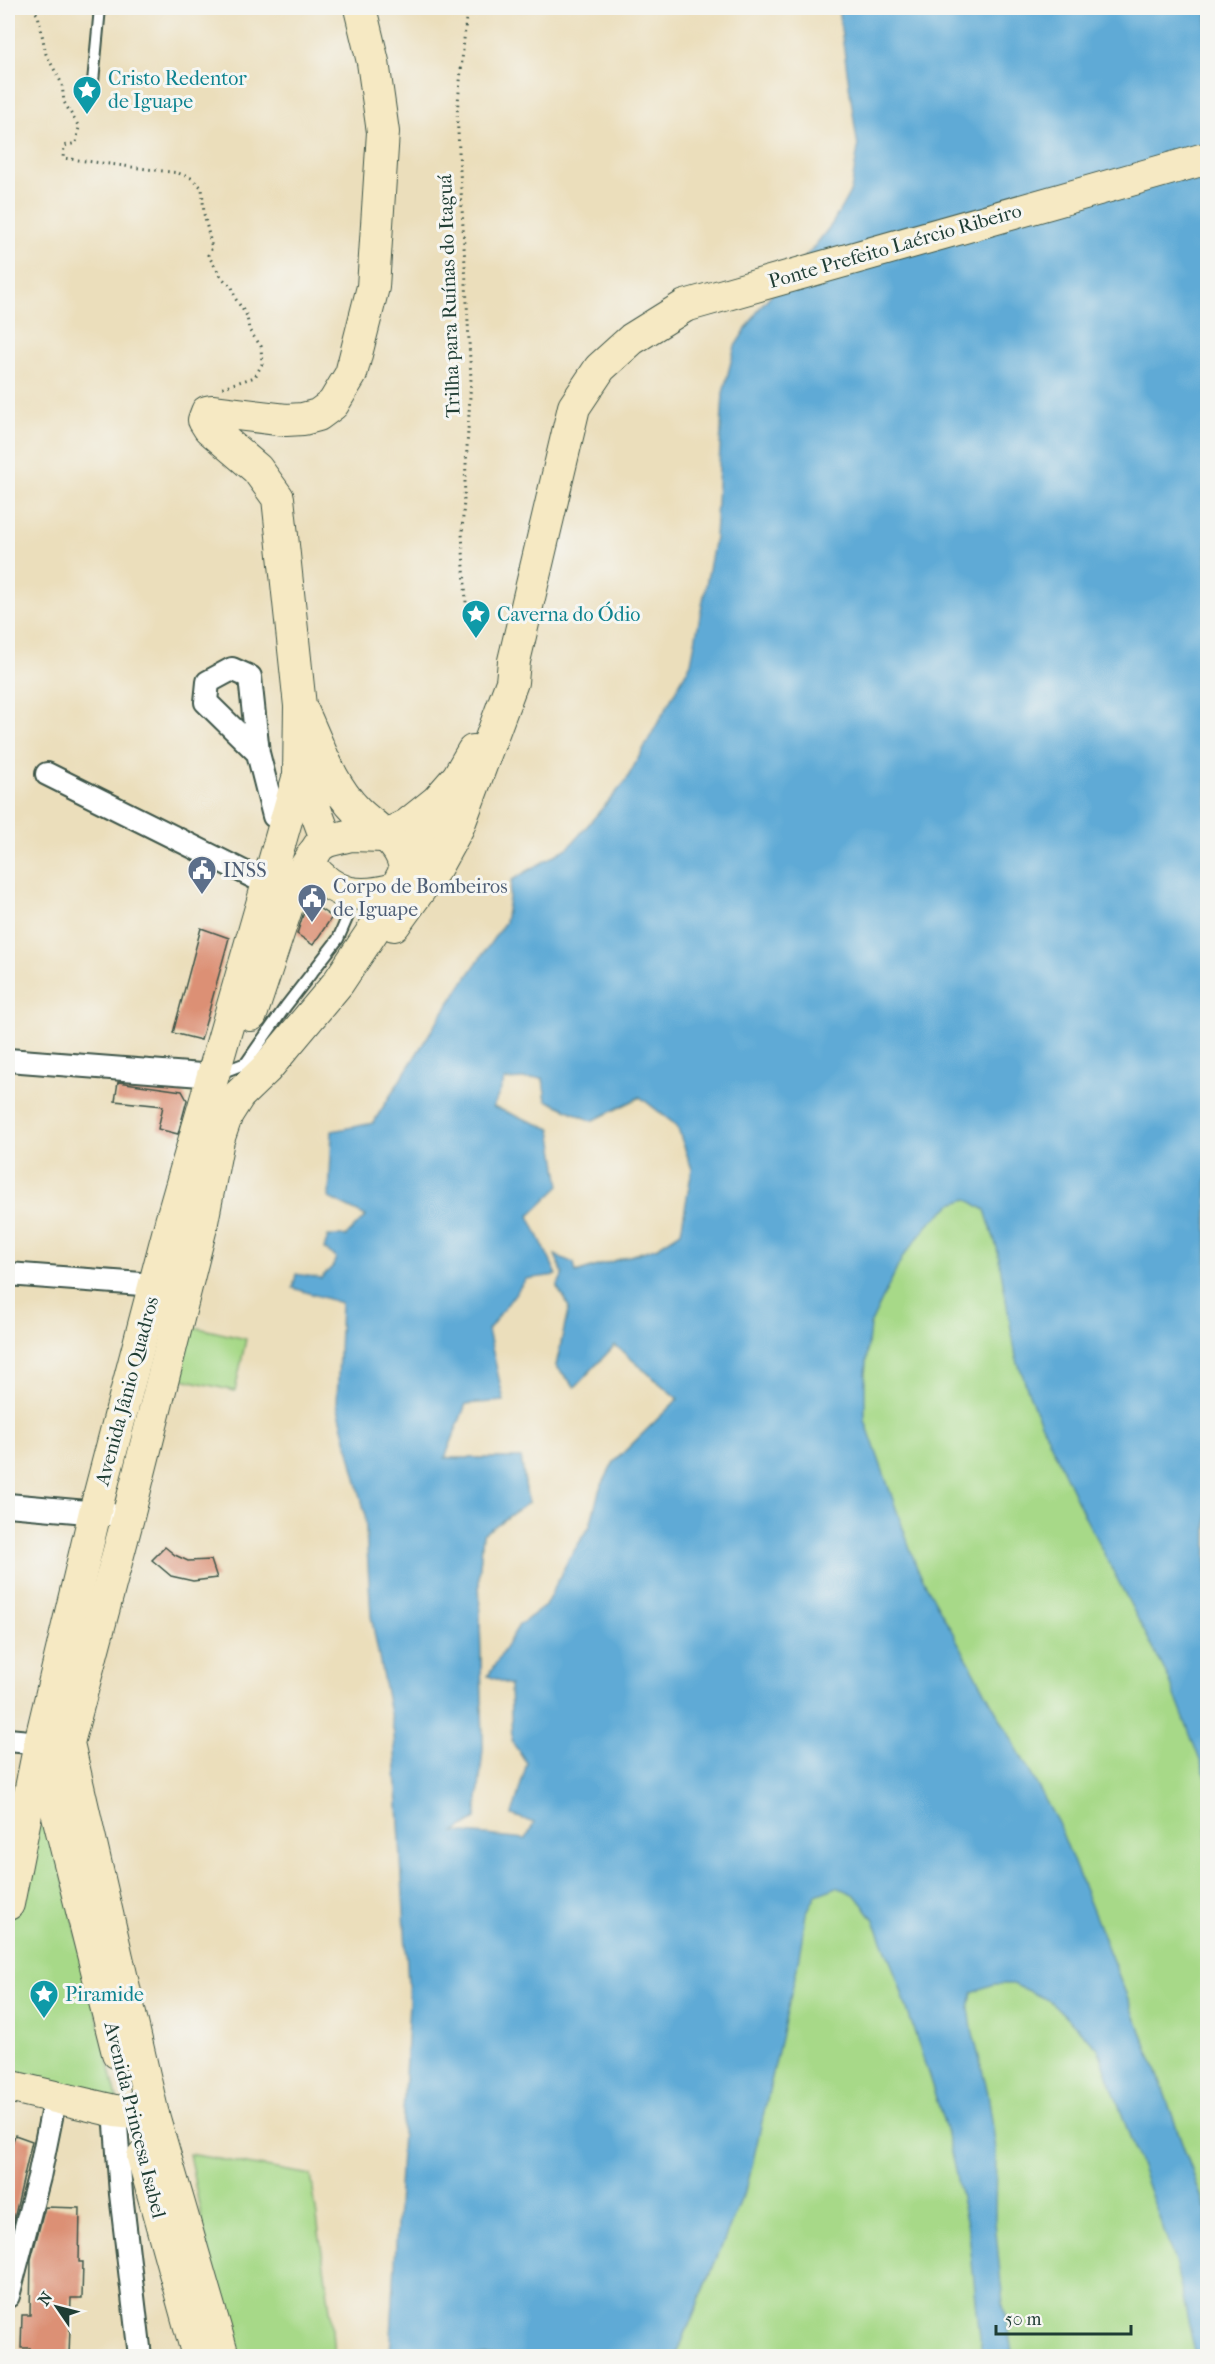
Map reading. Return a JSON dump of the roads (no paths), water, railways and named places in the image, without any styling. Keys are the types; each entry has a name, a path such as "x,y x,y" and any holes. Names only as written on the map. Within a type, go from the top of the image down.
{"main road":[{"path":"281,885 286,823 299,775 300,706 278,498 257,469 206,424 205,416 207,412 218,412 286,420 318,415 333,404 351,374 374,287 383,132 374,62 360,8"},
{"name":"Ponte Prefeito Laércio Ribeiro","path":"512,682 514,661 574,407 600,368 632,339 685,306 1208,158"},
{"path":"338,983 381,944 436,867 458,827 512,682"},
{"path":"281,885 320,848 351,835 384,836 407,825 430,807 458,777 512,682"},
{"path":"300,706 334,782 356,810 399,848 400,875 376,926 338,983"},
{"path":"298,740 315,809 320,848 311,866 323,881 337,890 373,895 400,875 473,786"},
{"path":"286,823 315,809 356,810"},
{"path":"281,885 299,858 315,809"},
{"name":"Avenida Jânio Quadros","path":"8,1904 54,1743 128,1517 171,1286 186,1224 214,1076 222,1046 281,885"},
{"name":"Avenida Jânio Quadros","path":"186,1224 227,1114 239,1095 266,1069 281,1035 338,983"},
{"name":"Avenida Jânio Quadros","path":"54,1743 95,1512 171,1286"},
{"name":"Avenida Princesa Isabel","path":"54,1743 139,2143 198,2356"},
{"path":"8,2086 55,2098 134,2113"},
{"name":"Avenida Princesa Isabel","path":"134,2113 223,2356"}],"street":[{"path":"258,753 274,816 286,823"},
{"path":"47,774 281,885"},
{"path":"8,1060 214,1076"},
{"path":"8,1274 171,1286"},
{"path":"8,1505 128,1517"},
{"path":"8,1740 54,1743"},
{"path":"8,2296 39,2177 55,2098"},
{"path":"134,2113 121,2194 140,2356"}],"lane":[{"path":"93,82 100,8"},
{"path":"214,1076 246,1063 281,1035 286,1006 338,939 348,916 345,892"}],"water":[{"path":"838,8 1207,8 1207,1779 1168,1677 1086,1519 1035,1410 1016,1357 997,1248 985,1210 967,1199 952,1204 928,1225 902,1258 870,1325 865,1374 865,1420 917,1568 1058,1823 1154,2064 1207,2213 1207,2356 1196,2356 1175,2262 1098,2048 1050,2001 1013,1984 994,1984 972,1992 969,2008 988,2093 996,2149 995,2221 1003,2305 1013,2356 982,2356 969,2234 945,2126 897,1978 873,1918 855,1895 837,1887 816,1895 806,1914 797,1968 748,2183 676,2356 390,2356 409,2002 394,1734 371,1616 365,1513 337,1404 341,1303 293,1288 296,1274 321,1278 333,1266 336,1257 324,1249 328,1236 346,1236 366,1216 329,1198 332,1131 373,1123 445,1009 505,922 512,880 569,847 625,782 691,663 715,538 723,393 735,346 761,306 832,224 851,190 858,148","holes":["543,1078 546,1100 592,1121 640,1097 677,1126 692,1169 681,1232 658,1247 576,1273 574,1263 555,1255 563,1274 557,1287 569,1307 556,1366 575,1387 615,1345 678,1399 614,1462 599,1491 590,1526 568,1560 545,1606 519,1625 488,1676 510,1685 512,1742 527,1763 512,1815 534,1823 526,1839 455,1832 476,1819 483,1749 479,1576 483,1534 528,1503 521,1458 445,1458 466,1404 504,1401 488,1330 526,1279 557,1275 529,1216 560,1186 551,1129 493,1107 505,1080"]}],"place":[{"name":"Cristo Redentor de Iguape","path":"87,116"},
{"name":"Caverna do Ódio","path":"476,640"},
{"name":"INSS","path":"202,896"},
{"name":"Corpo de Bombeiros de Iguape","path":"312,924"},
{"name":"Piramide","path":"44,2020"}]}
